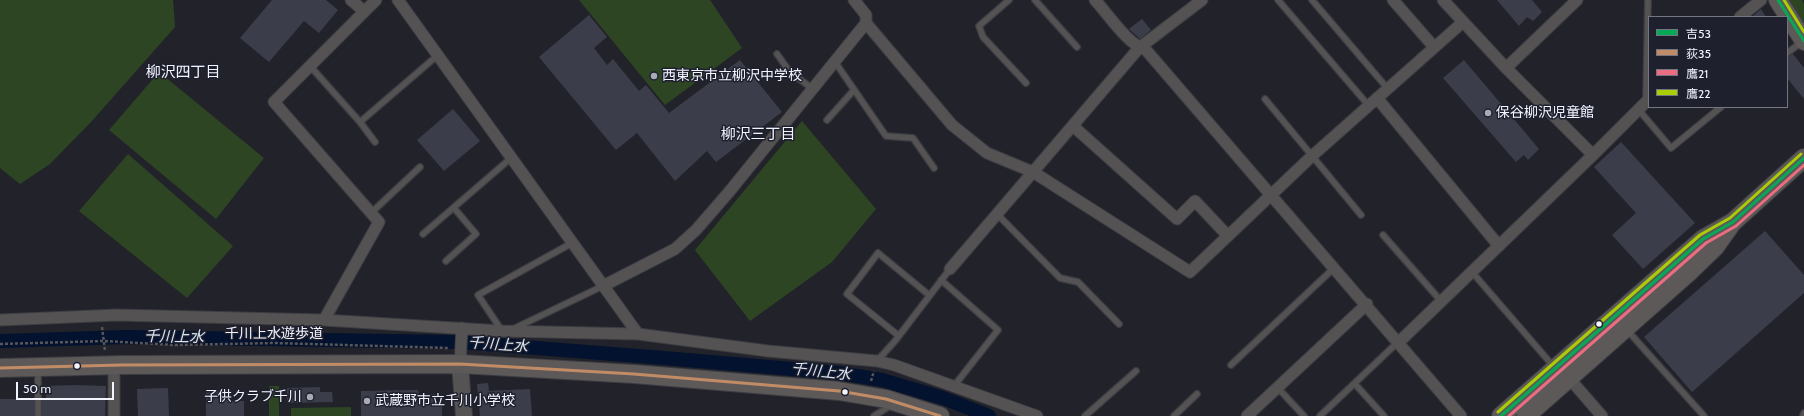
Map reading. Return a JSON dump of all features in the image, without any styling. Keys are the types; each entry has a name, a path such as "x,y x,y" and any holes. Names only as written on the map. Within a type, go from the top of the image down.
{"main road":[{"path":"1778,0 1804,41"},
{"path":"1501,416 1625,328 1709,252 1733,222 1804,158"},
{"path":"1526,416 1562,373 1703,239 1733,222"},
{"path":"0,368 109,359 456,357 868,395 897,402 940,416"}],"street":[{"path":"351,0 364,11"},
{"path":"324,320 379,222 274,102 376,0"},
{"path":"398,0 638,334"},
{"path":"603,286 675,249 696,230 813,90 866,23 866,15 854,0"},
{"path":"1095,0 1139,48 1146,50 1367,304 1461,416"},
{"path":"950,269 1139,48 1144,46 1202,0"},
{"path":"1393,0 1434,47"},
{"path":"1443,0 1506,68 1593,155"},
{"path":"1506,68 1577,0"},
{"path":"1741,16 1761,0"},
{"path":"866,23 952,125 987,153 1033,172 1190,272 1312,156 1463,22"},
{"path":"1377,98 1499,246"},
{"path":"1399,342 1593,155 1644,103"},
{"path":"1073,126 1177,219 1195,201 1228,236"},
{"path":"1247,416 1367,304"},
{"path":"0,320 101,315 324,320 506,331 638,334 768,351 877,361 894,365 1037,416"},
{"path":"462,328 456,357 464,416"},
{"path":"109,359 114,416"},
{"path":"1562,373 1602,416"}],"lane":[{"path":"1009,0 978,26 983,38 1026,84"},
{"path":"1035,0 1077,47"},
{"path":"1278,0 1368,106"},
{"path":"1312,0 1388,89"},
{"path":"1648,0 1644,103 1671,148 1720,108"},
{"path":"1788,52 1804,41"},
{"path":"776,54 790,72 813,90"},
{"path":"360,122 438,55"},
{"path":"835,62 886,136 913,138 934,168"},
{"path":"310,66 360,122 374,142"},
{"path":"827,120 854,90"},
{"path":"1265,99 1361,215"},
{"path":"424,234 511,158"},
{"path":"371,213 420,167"},
{"path":"446,261 476,234 454,208"},
{"path":"997,214 1060,278 1078,282 1119,324"},
{"path":"1383,235 1441,302"},
{"path":"572,243 478,294 506,331 603,286"},
{"path":"899,336 847,294 878,253 929,295"},
{"path":"1231,365 1335,268"},
{"path":"877,361 899,336 950,269"},
{"path":"1472,272 1562,373"},
{"path":"941,280 998,330 954,386"},
{"path":"1625,328 1704,416"},
{"path":"1320,416 1399,342"},
{"path":"38,366 38,416"},
{"path":"1085,416 1136,371"},
{"path":"1355,384 1384,416"},
{"path":"1277,387 1304,416"},
{"path":"1174,416 1197,394"},
{"path":"874,416 897,402"}],"path":[{"path":"101,315 104,341 109,359"},
{"name":"千川上水遊歩道","path":"0,344 104,341 175,345 307,344 447,347 456,357"}],"green space":[{"path":"0,0 173,0 175,27 91,122 50,164 20,184 0,168"},
{"path":"579,0 710,0 742,48 665,105"},
{"path":"1789,0 1802,0 1804,4 1804,25"},
{"path":"159,72 264,158 216,219 109,130"},
{"path":"802,121 876,209 832,262 750,321 695,250"},
{"path":"128,154 233,246 187,298 79,211"},
{"path":"269,386 279,386 279,416 269,416"},
{"path":"351,407 351,416 291,416 291,408"}],"building":[{"path":"272,0 326,0 338,10 319,33 304,21 269,62 240,38"},
{"path":"1497,0 1532,0 1542,12 1533,21 1527,17 1519,26"},
{"path":"1761,9 1765,16 1753,16"},
{"path":"589,15 607,37 594,48 607,65 613,59 639,91 646,85 669,113 740,60 782,112 716,162 707,151 675,181 637,133 616,150 539,57"},
{"path":"1142,19 1151,30 1140,39 1129,29"},
{"path":"1793,54 1804,68 1804,99 1788,79 1788,56"},
{"path":"1464,60 1539,149 1528,160 1524,155 1516,162 1443,78"},
{"path":"453,109 480,141 444,171 417,140"},
{"path":"1621,142 1695,223 1643,269 1612,235 1636,213 1594,167"},
{"path":"1765,231 1804,275 1804,293 1692,392 1644,337"},
{"path":"488,383 489,391 530,389 532,416 480,416 477,384"},
{"path":"46,386 106,386 105,416 42,416 42,399 46,399"},
{"name":"子供クラブ千川","path":"320,387 320,392 332,392 333,402 287,403 287,388"},
{"path":"168,388 169,416 138,416 137,389"},
{"path":"418,390 419,394 436,394 436,405 442,406 442,416 361,416 361,391"},
{"path":"206,391 231,391 231,401 244,401 244,416 206,416"},
{"path":"0,399 34,399 34,416 0,416"}],"waterway":[{"name":"千川上水","path":"0,341 127,337 460,342 839,373 882,380 943,398 989,416"}],"transit line":[{"name":"吉53","path":"1778,0 1804,41"},
{"name":"鷹22","path":"1784,0 1804,32"},
{"name":"鷹22","path":"1498,412 1700,235 1730,218 1801,154"},
{"name":"吉53","path":"1501,416 1703,239 1733,222 1804,158"},
{"name":"鷹21","path":"1509,416 1706,243 1736,226 1804,165"},
{"name":"荻35","path":"0,368 122,365 460,364 634,374 839,391 886,399 940,416"}],"place":[{"name":"西東京市立柳沢中学校","path":"654,76"},
{"name":"保谷柳沢児童館","path":"1488,113"},
{"name":"子供クラブ千川","path":"310,397"},
{"name":"武蔵野市立千川小学校","path":"367,401"}],"district":[{"name":"柳沢四丁目","path":"183,73"},
{"name":"柳沢三丁目","path":"758,135"}]}
